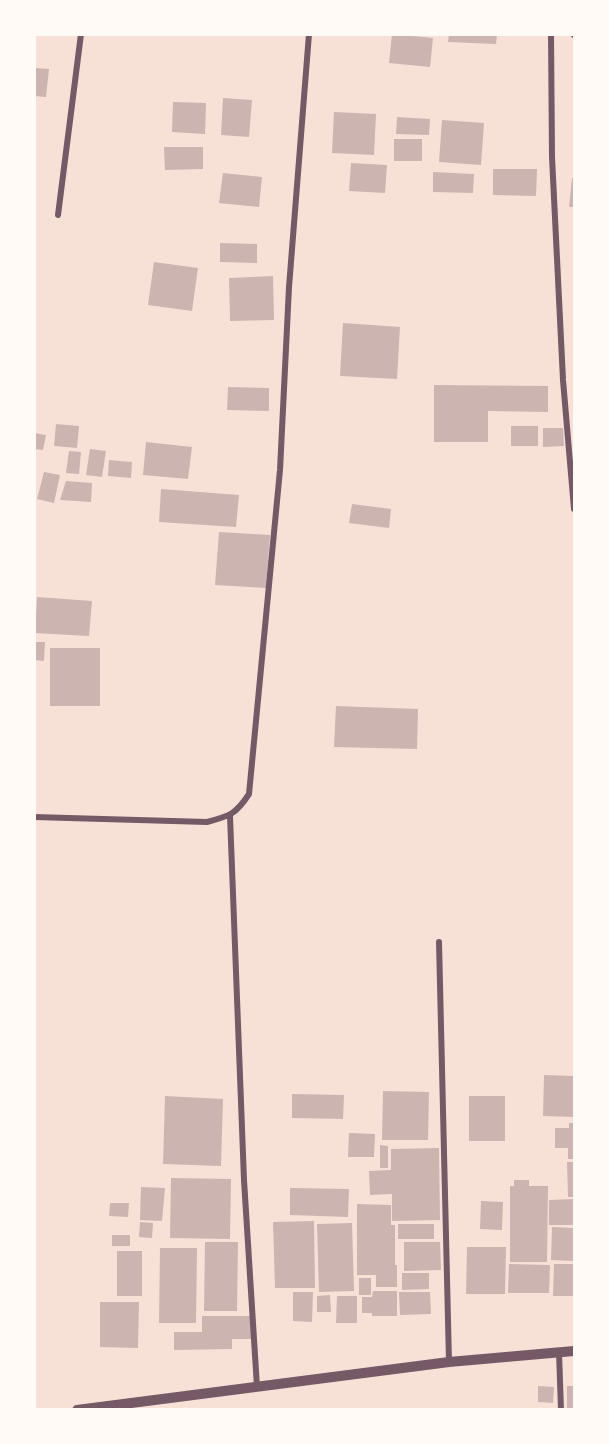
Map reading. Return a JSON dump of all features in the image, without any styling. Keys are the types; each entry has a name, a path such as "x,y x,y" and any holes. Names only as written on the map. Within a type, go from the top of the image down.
{"street":[{"path":"58,215 81,34"},
{"path":"34,817 207,822 230,816 240,808 249,794 280,470 290,287 309,34"},
{"path":"551,34 552,157 562,368 574,509"},
{"path":"230,816 244,1180 257,1388"},
{"path":"439,942 449,1362"},
{"path":"76,1410 118,1407 449,1362 574,1351"},
{"path":"559,1352 561,1410"}],"building":[{"path":"392,34 433,38 430,67 389,63"},
{"path":"449,34 497,34 496,44 448,42"},
{"path":"34,68 49,69 46,97 34,96"},
{"path":"223,98 252,100 249,137 221,135"},
{"path":"173,102 206,103 205,134 172,132"},
{"path":"334,112 376,114 374,155 332,153"},
{"path":"397,117 430,119 429,135 396,134"},
{"path":"442,120 484,123 481,165 439,162"},
{"path":"394,139 422,139 422,161 394,161"},
{"path":"164,147 203,147 203,169 165,170"},
{"path":"351,163 387,165 385,193 349,191"},
{"path":"493,169 537,169 536,196 493,195"},
{"path":"433,172 474,174 473,193 433,192"},
{"path":"223,173 262,177 259,207 219,203"},
{"path":"572,178 574,178 574,207 569,207"},
{"path":"220,243 257,244 257,263 220,262"},
{"path":"154,262 198,268 192,311 148,305"},
{"path":"273,276 274,320 230,321 229,278"},
{"path":"343,323 400,327 397,379 340,376"},
{"path":"434,385 548,386 548,412 488,411 488,442 434,442"},
{"path":"228,387 269,388 269,411 227,410"},
{"path":"56,424 79,426 77,448 54,446"},
{"path":"511,426 538,426 538,446 511,446"},
{"path":"543,428 563,428 564,446 543,447"},
{"path":"34,433 46,435 43,450 34,449"},
{"path":"146,442 192,447 188,479 143,475"},
{"path":"90,449 106,451 102,477 86,475"},
{"path":"69,451 81,452 79,474 66,473"},
{"path":"109,460 132,462 131,478 108,476"},
{"path":"44,472 60,475 54,503 37,499"},
{"path":"66,481 92,483 91,502 60,500"},
{"path":"161,489 239,495 236,527 159,522"},
{"path":"352,504 391,509 389,528 349,523"},
{"path":"219,532 270,535 266,588 215,585"},
{"path":"37,597 92,601 89,636 35,633"},
{"path":"34,642 45,642 44,661 34,660"},
{"path":"50,648 100,648 100,706 50,706"},
{"path":"336,706 418,709 417,749 334,747"},
{"path":"544,1075 574,1076 574,1117 543,1116"},
{"path":"383,1091 429,1092 428,1140 382,1140"},
{"path":"292,1094 344,1095 343,1119 292,1118"},
{"path":"165,1096 223,1099 221,1166 163,1164"},
{"path":"469,1096 505,1096 505,1141 469,1141"},
{"path":"569,1123 574,1123 574,1159 568,1159 568,1148 555,1148 555,1128 569,1128"},
{"path":"349,1133 375,1134 374,1157 348,1157"},
{"path":"380,1145 388,1146 388,1168 380,1168"},
{"path":"439,1148 440,1220 392,1221 392,1194 370,1195 369,1171 391,1170 391,1149"},
{"path":"567,1162 574,1162 574,1197 568,1197"},
{"path":"171,1178 231,1179 230,1239 170,1238"},
{"path":"514,1180 529,1180 529,1186 548,1186 547,1262 510,1262 510,1186 514,1186"},
{"path":"141,1187 165,1188 162,1221 140,1220"},
{"path":"290,1188 349,1189 348,1217 290,1215"},
{"path":"574,1199 574,1225 549,1225 549,1200"},
{"path":"481,1201 503,1202 502,1230 480,1229"},
{"path":"110,1203 129,1203 128,1217 109,1216"},
{"path":"357,1204 391,1205 391,1225 395,1225 397,1287 376,1287 376,1275 357,1275"},
{"path":"314,1221 315,1288 275,1288 273,1222"},
{"path":"140,1222 153,1223 152,1238 139,1237"},
{"path":"352,1223 354,1291 319,1292 317,1224"},
{"path":"398,1224 434,1224 434,1239 398,1239"},
{"path":"552,1227 574,1228 574,1261 551,1260"},
{"path":"112,1235 130,1235 130,1246 112,1246"},
{"path":"205,1242 238,1242 237,1311 204,1311"},
{"path":"404,1242 440,1242 441,1270 404,1271"},
{"path":"467,1247 506,1247 505,1294 466,1294"},
{"path":"160,1248 197,1248 196,1323 159,1323"},
{"path":"117,1251 142,1251 142,1296 117,1296"},
{"path":"509,1264 550,1265 549,1293 508,1293"},
{"path":"554,1264 574,1264 574,1296 553,1296"},
{"path":"402,1273 429,1273 429,1289 402,1290"},
{"path":"359,1278 371,1278 371,1295 359,1295"},
{"path":"373,1291 397,1291 397,1316 372,1316 372,1313 362,1313 362,1297 372,1297"},
{"path":"293,1292 313,1292 312,1322 293,1321"},
{"path":"399,1292 430,1292 431,1314 400,1315"},
{"path":"330,1295 331,1312 317,1312 317,1296"},
{"path":"337,1296 357,1296 357,1323 336,1323"},
{"path":"100,1302 139,1302 138,1348 100,1347"},
{"path":"202,1316 251,1316 251,1339 232,1339 232,1349 174,1350 174,1332 202,1332"},
{"path":"538,1386 554,1387 553,1403 538,1402"},
{"path":"567,1386 574,1386 574,1410 567,1410"}]}
